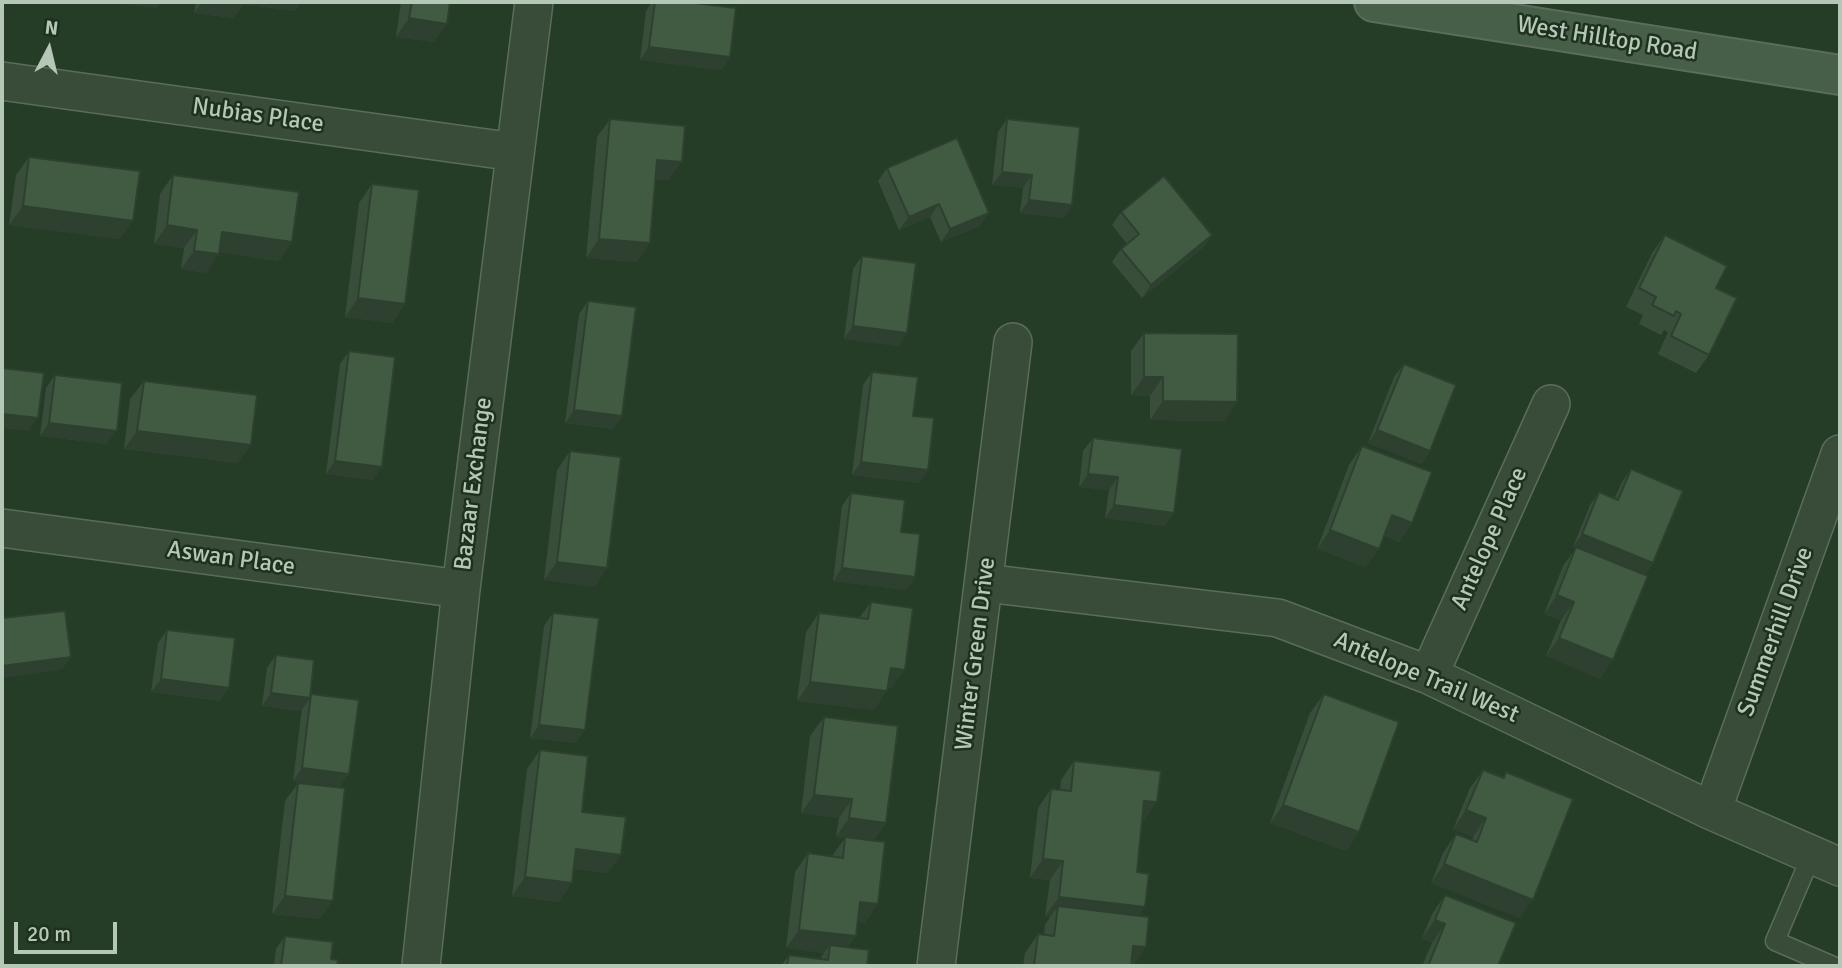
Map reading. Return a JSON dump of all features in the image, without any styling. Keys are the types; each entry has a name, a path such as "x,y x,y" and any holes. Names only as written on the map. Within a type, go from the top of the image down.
{"main road":[{"name":"West Hilltop Road","path":"1374,2 1840,75"}],"street":[{"name":"Bazaar Exchange","path":"421,966 461,589 534,2"},
{"name":"Nubias Place","path":"2,81 515,152"},
{"name":"Winter Green Drive","path":"936,966 1013,342"},
{"name":"Antelope Place","path":"1429,675 1551,404"},
{"name":"Summerhill Drive","path":"1712,811 1840,454"},
{"name":"Aswan Place","path":"2,528 461,589"},
{"name":"Antelope Trail West","path":"985,583 1278,618 1429,675 1712,811 1826,860"}],"lane":[{"path":"1826,860 1775,941 1833,966"}],"building":[{"path":"412,2 450,2 447,24 409,18"},
{"path":"655,2 687,2 736,8 730,57 649,47"},
{"path":"610,119 685,126 682,162 657,160 650,243 599,239"},
{"path":"1007,119 1080,127 1072,205 1029,200 1032,175 1002,172"},
{"path":"957,138 989,213 950,229 939,204 909,217 887,168"},
{"path":"29,157 140,171 133,221 23,206"},
{"path":"173,175 299,192 292,242 222,232 219,254 194,251 197,230 167,225"},
{"path":"1164,176 1212,235 1151,285 1121,249 1139,234 1121,212"},
{"path":"372,184 419,190 405,304 358,298"},
{"path":"1665,235 1727,266 1716,288 1737,298 1709,355 1671,336 1681,314 1676,311 1674,316 1652,305 1656,297 1639,288"},
{"path":"862,256 916,263 907,333 853,326"},
{"path":"588,301 636,307 622,416 574,410"},
{"path":"1144,333 1238,334 1237,402 1163,401 1163,377 1144,377"},
{"path":"349,351 395,357 382,467 335,461"},
{"path":"1404,364 1456,385 1430,451 1377,430"},
{"path":"2,368 44,373 38,418 2,414"},
{"path":"872,372 918,377 913,416 934,418 928,470 861,462"},
{"path":"55,375 122,383 117,431 49,423"},
{"path":"144,381 257,395 251,445 137,431"},
{"path":"1093,438 1182,449 1174,513 1114,505 1118,477 1088,474"},
{"path":"1362,446 1432,472 1412,523 1392,515 1379,549 1330,530"},
{"path":"570,451 621,457 607,568 557,562"},
{"path":"1631,469 1683,491 1653,563 1582,534 1599,492 1618,500"},
{"path":"851,493 905,500 901,532 920,534 915,577 842,568"},
{"path":"1576,547 1648,576 1613,660 1559,638 1574,602 1557,595"},
{"path":"871,602 913,608 905,670 891,668 887,691 810,682 819,613 868,619"},
{"path":"65,611 71,657 2,666 2,618"},
{"path":"553,613 599,618 585,730 539,725"},
{"path":"167,630 235,638 229,688 161,679"},
{"path":"276,655 314,660 310,698 271,693"},
{"path":"311,694 359,700 349,774 302,768"},
{"path":"1324,694 1399,722 1359,832 1283,805"},
{"path":"824,717 898,726 886,823 849,818 852,799 814,795"},
{"path":"540,750 588,756 582,812 626,817 621,855 576,849 572,883 525,877"},
{"path":"1074,761 1161,771 1157,802 1144,801 1137,872 1149,874 1145,907 1059,897 1063,861 1043,859 1051,789 1071,791"},
{"path":"1483,770 1504,778 1506,772 1573,799 1533,900 1444,864 1456,834 1477,842 1486,818 1466,810"},
{"path":"298,783 345,788 333,901 285,896"},
{"path":"845,837 885,842 878,904 860,902 856,936 799,930 808,853 843,858"},
{"path":"1445,895 1516,923 1498,966 1428,966 1445,924 1435,920"},
{"path":"1058,906 1149,917 1146,947 1133,946 1131,966 1034,966 1038,934 1054,936"},
{"path":"285,936 333,942 331,959 338,960 337,966 281,966"},
{"path":"830,945 869,950 867,966 787,966 789,955 828,960"}]}
